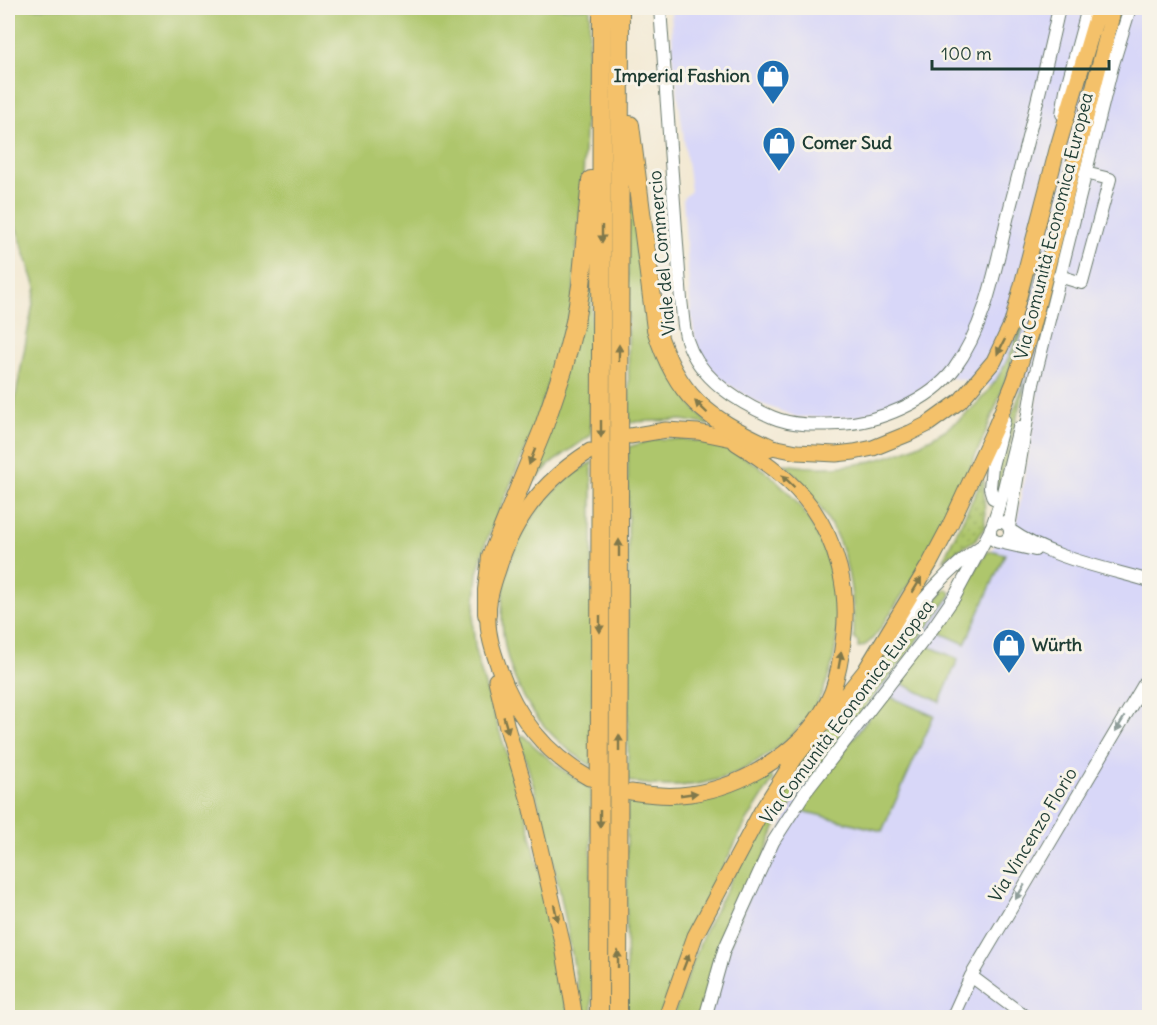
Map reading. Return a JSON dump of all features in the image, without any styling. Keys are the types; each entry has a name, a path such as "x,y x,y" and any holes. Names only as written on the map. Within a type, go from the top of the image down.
{"highway":[{"path":"488,614 487,590 491,557 543,429 563,370 575,322 589,212 594,42 600,8"},
{"path":"599,1017 600,8"},
{"path":"618,1017 620,8"},
{"path":"626,8 630,133 656,329 663,352 679,382 699,406 734,431 769,447"}],"main road":[{"path":"630,436 666,429 698,432 797,452 836,454 873,448 910,434 960,401 994,361 1012,323 1099,8"},
{"path":"795,758 865,671 930,563 950,525 1014,382 1030,334 1114,8"},
{"path":"631,792 688,795 719,787 762,767 795,744 809,729 831,694 838,674 845,625 844,595 834,550 812,509 793,485 760,458 726,437"},
{"path":"576,1017 564,946 532,812 498,694 488,614 494,581 504,549 524,511 552,479 590,451"},
{"path":"492,647 506,689 526,725 555,755 589,778"},
{"path":"821,712 851,688"},
{"path":"666,1017 695,936 761,812 795,758 809,729"}],"street":[{"name":"Viale del Commercio","path":"660,8 681,300 687,340 699,365 714,381 744,405 780,421 812,425 860,424 901,409 934,389 954,370 966,350 985,308 1059,8"},
{"path":"1058,150 1065,90 1088,8"},
{"name":"Via Comunità Economica Europea","path":"1033,384 1062,277 1112,67 1130,8"},
{"path":"1062,277 1082,283 1110,179 1085,173"},
{"path":"1009,527 990,488 992,466 1014,382"},
{"path":"992,537 997,502 1033,384"},
{"path":"992,537 1008,539 1033,384"},
{"path":"865,671 936,584 957,564 992,537 1001,522 1021,539 1048,551 1149,581"},
{"path":"992,537 1024,548 1048,551"},
{"name":"Via Comunità Economica Europea","path":"705,1017 724,950 773,842 804,794 851,731 890,685 955,596 992,537"},
{"path":"936,584 952,586 955,596"},
{"name":"Via Vincenzo Florio","path":"952,1017 971,976 1149,674"},
{"path":"971,976 1027,1017"}],"shaded area":[{"path":"671,8 1149,8 1149,1017 701,1017 718,959 799,792 951,595 1017,521 1038,395 939,375 910,396 857,417 797,417 756,402 725,382 706,362 696,344 691,314 683,198 691,191 673,58"}],"green space":[{"path":"8,8 590,8 583,179 572,307 533,432 486,542 477,574 473,627 476,654 526,814 551,920 569,1017 8,1017 8,438 36,287 8,203"},
{"path":"629,204 634,207 651,331 691,404 709,425 683,420 629,422 627,213"},
{"path":"592,252 591,435 549,465 536,480 531,474"},
{"path":"1041,255 1027,315 1009,371 966,478 931,547 877,634 868,643 858,647 858,642 854,638 851,586 839,543 818,504 785,464 812,467 840,466 868,462 896,454 946,429 969,411 988,391 1015,344"},
{"path":"1027,377 999,488 996,487 998,461 1011,416"},
{"path":"655,439 706,442 722,447 755,464 783,487 806,516 823,548 834,582 837,619 834,655 823,691 803,723 775,749 740,771 709,781 677,786 628,781 628,447"},
{"path":"592,462 592,766 553,735 524,698 508,657 502,614 508,570 524,529 553,492"},
{"path":"982,480 984,481 985,527 975,540 943,560"},
{"path":"987,552 1005,554 965,644 936,631"},
{"path":"946,589 951,595 903,660 833,747 776,826 701,1017 672,1018 705,930 763,819 810,750 846,703"},
{"path":"926,645 958,659 940,702 898,682"},
{"path":"886,695 934,716 882,831 799,810"},
{"path":"523,735 555,764 591,789 592,1017 582,1017 565,917 550,849 533,782 518,738"},
{"path":"769,772 773,780 745,824 693,926 660,1017 626,1018 627,801 666,803 701,800 735,790"}],"place":[{"name":"Imperial Fashion","path":"773,105"},
{"name":"Comer Sud","path":"779,172"},
{"name":"Würth","path":"1009,674"}]}
